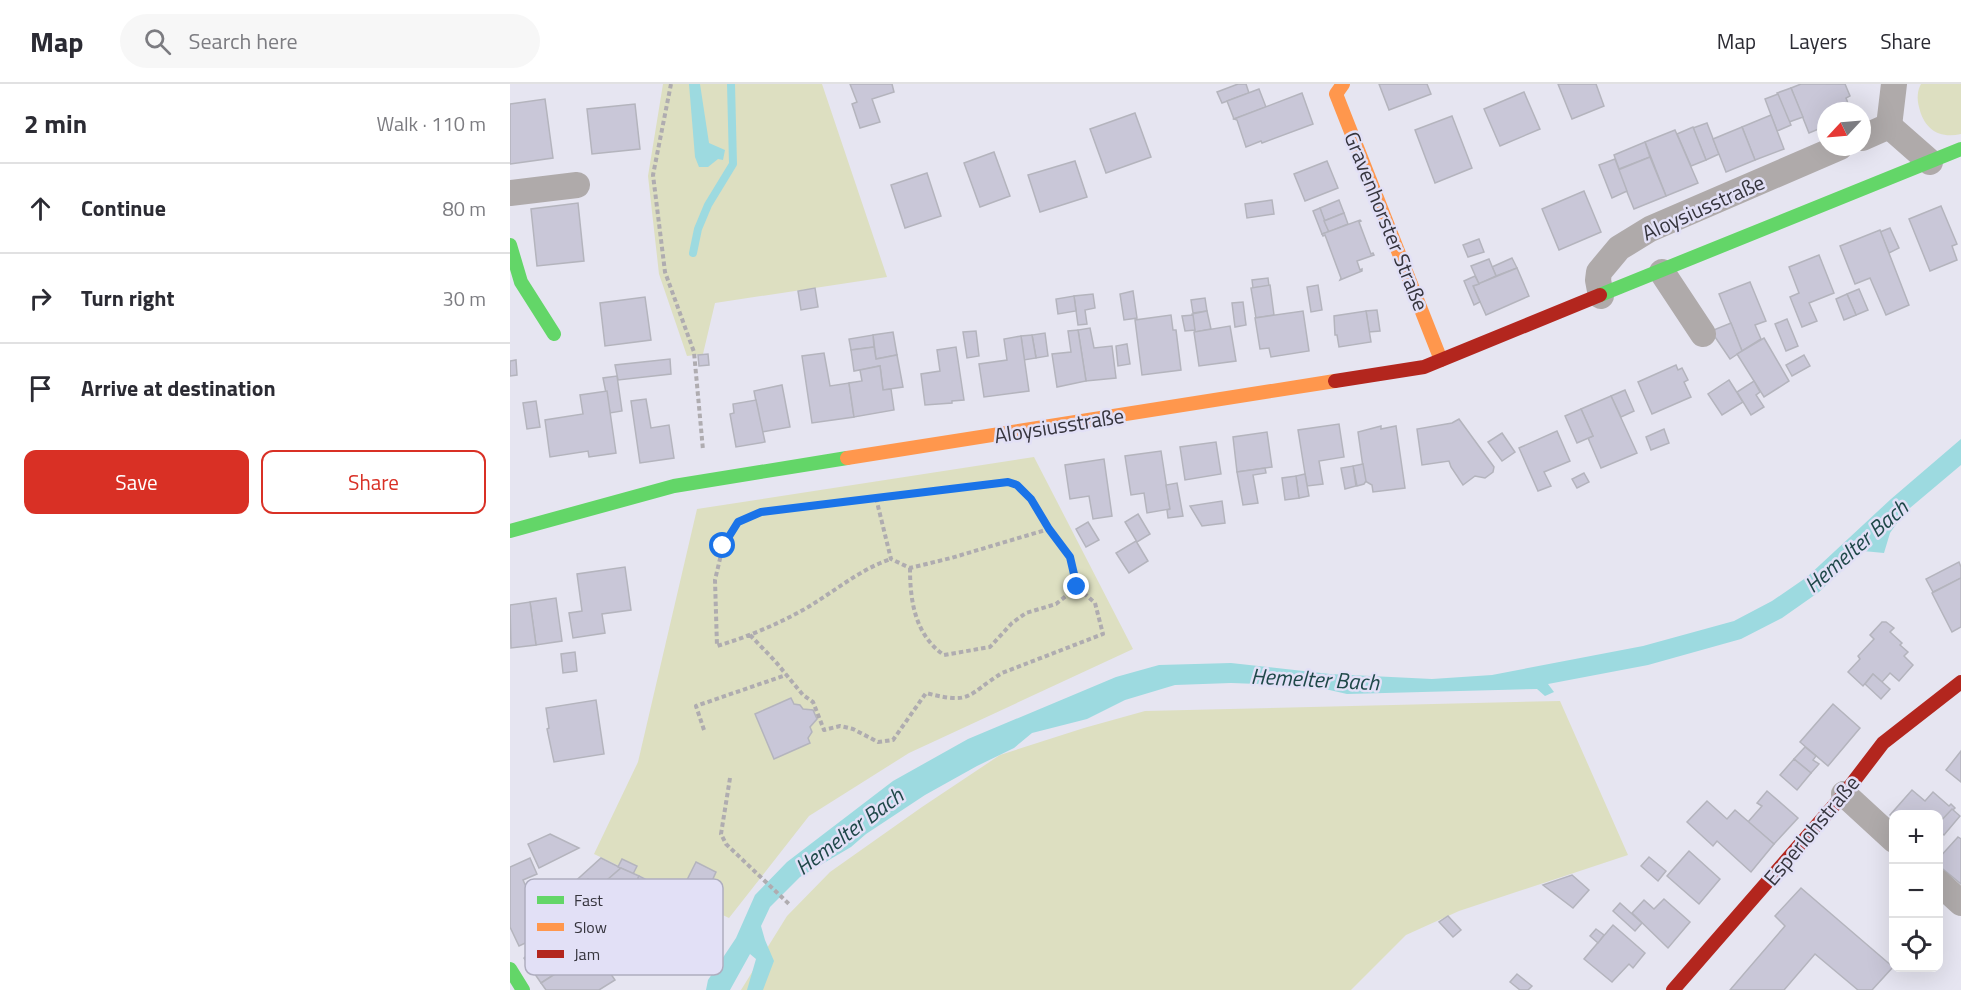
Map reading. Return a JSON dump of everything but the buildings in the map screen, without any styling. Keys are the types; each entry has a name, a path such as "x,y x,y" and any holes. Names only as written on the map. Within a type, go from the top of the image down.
{"street":[{"name":"Gravenhorster Straße","path":"1343,84 1336,94 1441,360"},
{"path":"1889,126 1893,84"},
{"path":"1871,134 1889,126"},
{"path":"1889,126 1930,162"},
{"name":"Aloysiusstraße","path":"510,531 674,486 705,480 1424,367 1961,149"},
{"name":"Aloysiusstraße","path":"1601,296 1599,272 1619,248 1642,234 1820,156"},
{"path":"510,193 578,185"},
{"path":"510,245 521,282 554,334"},
{"name":"Aloysiusstraße","path":"1662,272 1703,334"},
{"name":"Esperlohstraße","path":"1673,990 1844,794 1883,743 1961,682"},
{"path":"1844,794 1889,836"},
{"path":"1943,887 1961,903"},
{"path":"510,969 524,990"}],"path":[{"path":"670,84 653,176 664,272 694,352 705,480"},
{"path":"750,635 775,660 803,695 813,702 824,730 840,726 853,729 878,742 893,740 926,693 945,698 964,699 1002,673 1103,634 1095,603 1077,587 1070,557 1049,529 1031,499 1017,485 1008,482 761,512 738,522 723,546 716,580 717,646 750,635 803,610 857,575 891,559"},
{"path":"876,498 891,559"},
{"path":"891,559 910,568 1049,529"},
{"path":"910,568 913,612 932,647 944,655 990,648 1012,622 1026,613 1056,604 1077,587"},
{"path":"704,730 696,706 786,675"},
{"path":"730,778 721,834 726,844 789,904"}],"green space":[{"path":"663,84 822,84 887,277 715,303 703,354 687,356 659,274 648,176"},
{"path":"1921,84 1961,84 1961,134 1946,135 1929,127 1921,115 1918,104"},
{"path":"1034,457 1133,649 909,753 809,816 729,918 723,915 723,879 647,879 594,854 638,762 697,509"},
{"path":"1560,701 1628,855 1459,911 1406,935 1351,990 741,990 787,916 830,872 1000,755 1145,711"}],"water":[{"path":"689,84 700,84 709,143 725,150 723,160 718,159 708,167 699,167 695,157"},
{"name":"Hemelter Bach","path":"1961,439 1961,465 1904,513 1890,533 1884,553 1863,551 1819,592 1782,618 1741,639 1648,665 1548,684 1554,692 1545,696 1537,689 1347,694 1312,686 1231,683 1175,685 1125,700 1087,719 1032,733 1014,748 925,795 866,834 851,847 800,877 770,907 761,926 774,961 763,990 747,990 756,959 750,954 730,990 706,990 711,975 723,975 723,958 736,938 755,895 787,862 893,781 968,739 1116,677 1159,665 1231,663 1330,674 1432,679 1492,675 1643,646 1734,621 1772,601 1807,577 1891,499"}],"waterway":[{"path":"693,253 698,229 708,205 733,164 731,84"}],"traffic: fast":[{"path":"1600,295 1961,149"},
{"path":"510,245 521,282 554,334"},
{"path":"510,531 674,486 847,458"},
{"path":"510,969 523,990"}],"traffic: slow":[{"path":"1343,84 1336,94 1441,360"},
{"path":"847,458 1335,381"}],"traffic: jam":[{"path":"1335,381 1424,367 1600,295"},
{"path":"1673,990 1844,794 1883,743 1961,682"}],"route":[{"path":"723,546 738,522 761,512 1008,482 1017,485 1031,499 1049,529 1070,557 1077,587"}]}
